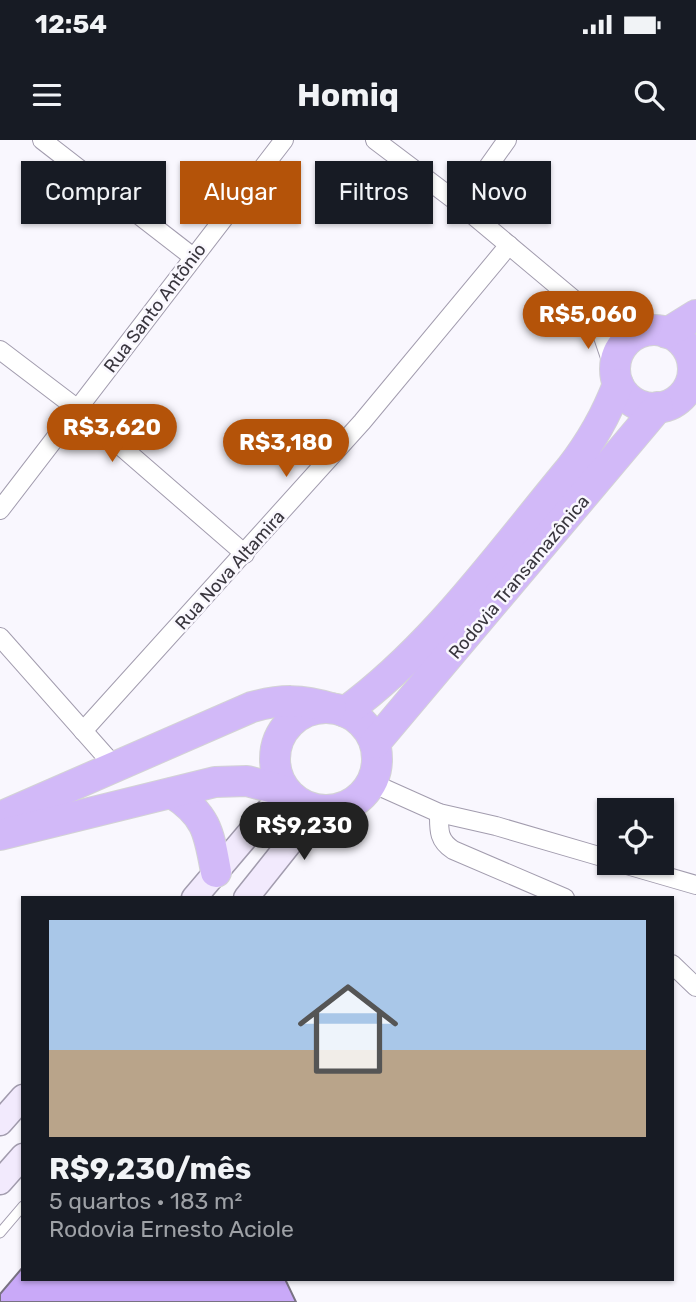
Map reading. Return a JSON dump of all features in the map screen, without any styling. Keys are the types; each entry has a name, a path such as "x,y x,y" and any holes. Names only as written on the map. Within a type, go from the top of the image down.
{"highway":[{"path":"661,331 679,339 692,361 692,381 681,397 658,407 634,402 616,378 616,359 630,338 661,331 696,315"},
{"name":"Rodovia Transamazônica","path":"338,710 384,683 419,648 570,469 596,433 616,378"},
{"name":"Rodovia Transamazônica","path":"375,743 592,490 658,407"},
{"path":"0,817 252,707 277,700 303,700 338,710 363,724 375,743 377,769 372,783 352,804 338,809 316,810 304,806 285,791 247,781 215,782 0,835"},
{"path":"285,791 277,776 274,760 277,743 285,727 298,716 313,709 338,710"},
{"path":"172,793 202,817 208,830 216,872"}],"main road":[{"path":"196,896 285,791"},
{"path":"251,894 316,810"},
{"path":"0,1123 21,1099"},
{"path":"0,1182 21,1158"}],"street":[{"path":"42,140 193,257"},
{"name":"Rua Santo Antônio","path":"0,510 284,140"},
{"path":"375,140 447,194"},
{"path":"492,161 507,140"},
{"path":"484,224 597,319 661,331"},
{"name":"Rua Nova Altamira","path":"83,731 362,422 509,245"},
{"path":"597,319 616,378"},
{"path":"0,350 79,410 245,554"},
{"path":"0,637 116,768"},
{"path":"372,783 439,813 496,826 597,855"},
{"path":"439,813 439,835 444,844 560,896"},
{"path":"661,875 696,885"},
{"path":"674,966 696,987"}],"lane":[{"path":"0,1233 21,1208"}],"building":[{"path":"21,1269 21,1281 286,1281 296,1302 0,1302 0,1294"}]}
